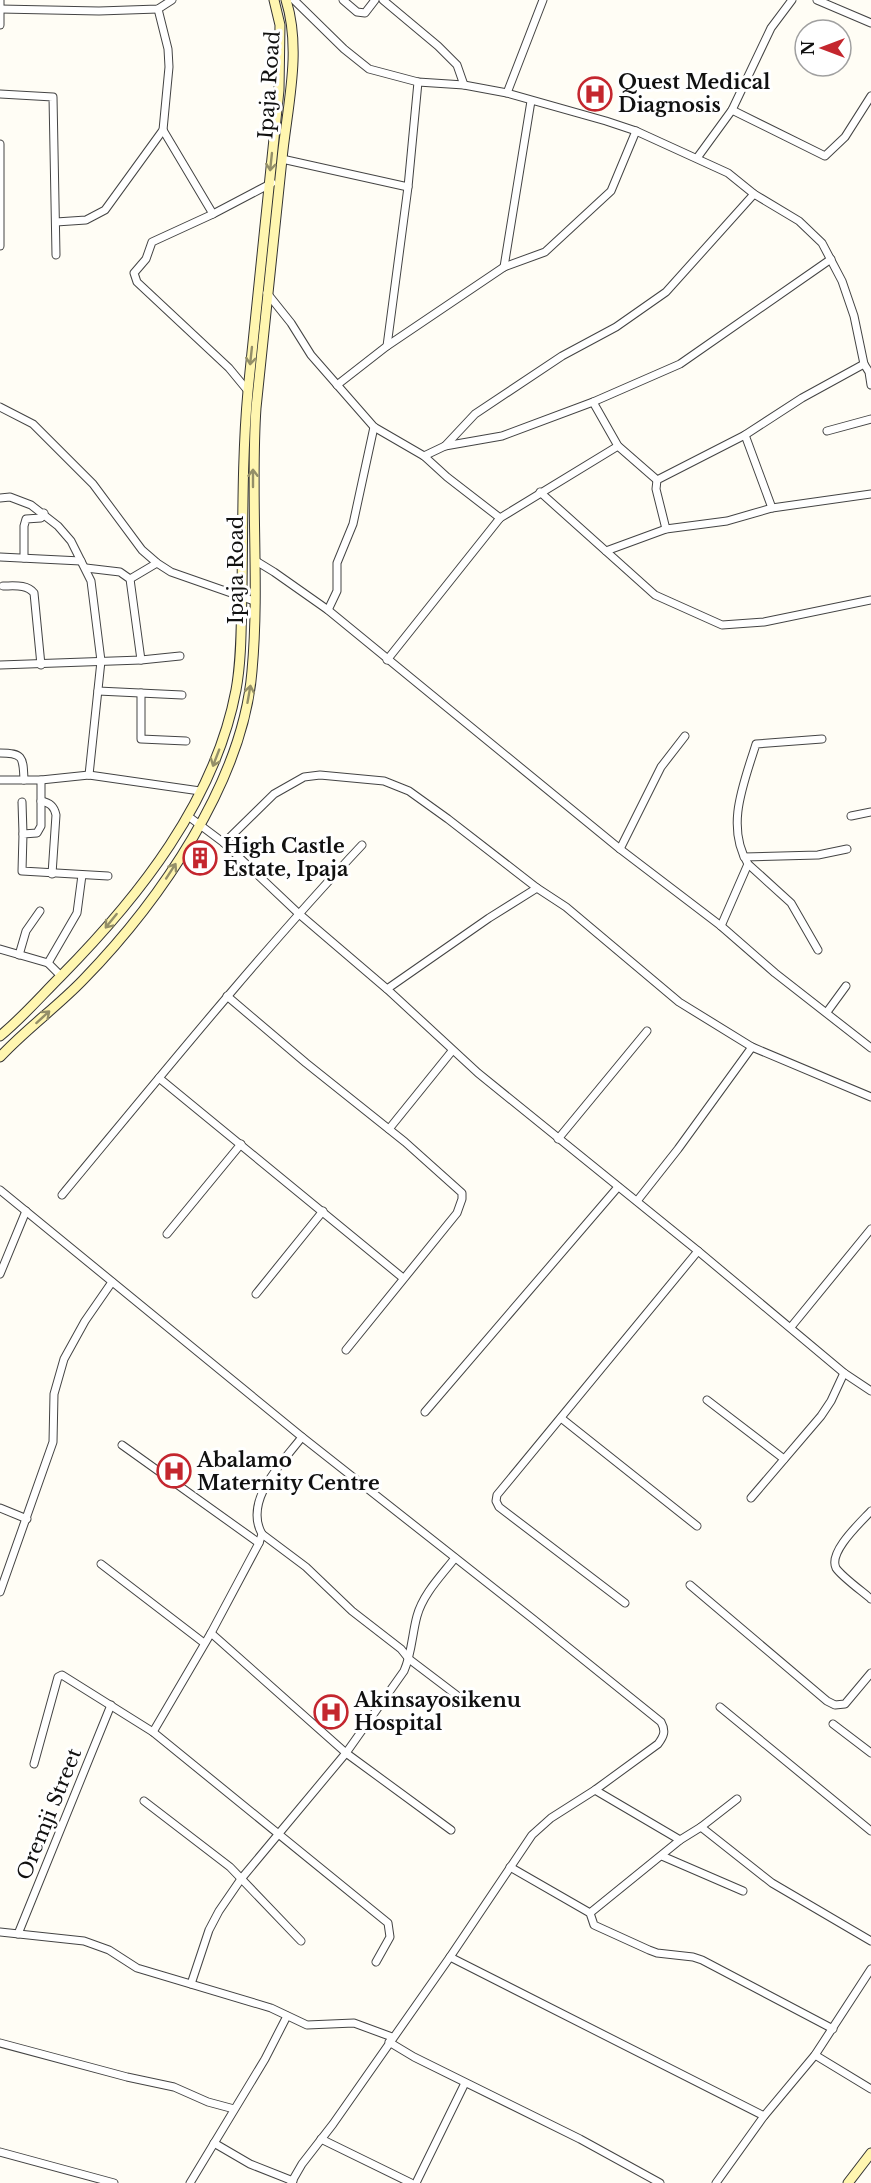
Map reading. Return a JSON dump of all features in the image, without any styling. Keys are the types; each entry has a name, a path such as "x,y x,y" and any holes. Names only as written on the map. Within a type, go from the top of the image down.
{"main road":[{"name":"Ipaja Road","path":"0,1036 99,936 146,879 188,816 224,738 239,666 244,437 279,90 280,25 274,0"},
{"name":"Ipaja Road","path":"0,1057 83,981 111,950 159,888 200,825 222,781 244,719 252,670 256,561 253,445 267,293 291,94 292,27 286,0"},
{"path":"848,2183 871,2153"}],"street":[{"path":"0,0 0,25"},
{"path":"0,9 99,11 158,9 172,0"},
{"path":"294,0 344,49 369,69 418,82 464,85 507,93 636,131 728,173 754,194 799,221 822,243 842,281 854,316 864,364 870,372 871,385"},
{"path":"343,0 357,12 365,13 375,0"},
{"path":"383,0 457,65 464,85"},
{"path":"507,93 543,0"},
{"path":"697,158 732,110 771,28 792,0"},
{"path":"817,0 871,23"},
{"path":"56,222 86,220 105,210 163,130 170,67 158,9"},
{"path":"387,346 408,187 418,82"},
{"path":"0,94 53,97 56,255"},
{"path":"732,110 825,156 845,137 871,96"},
{"path":"504,267 531,100"},
{"path":"163,130 213,214"},
{"path":"337,385 387,346 504,267 545,252 611,191 636,131"},
{"path":"0,144 0,246"},
{"path":"282,159 408,187"},
{"path":"248,391 229,368 137,282 134,273 146,259 152,242 280,180"},
{"path":"445,446 475,414 562,356 616,327 666,292 754,194"},
{"path":"424,456 445,446 501,436 593,402 680,364 831,259"},
{"path":"267,293 291,323 311,355 374,427 424,456 500,518"},
{"path":"657,480 745,435 802,398 864,364"},
{"path":"593,402 618,446 657,480"},
{"path":"0,406 33,424 78,468 93,484 142,549 157,564 171,572 254,601"},
{"path":"827,431 871,419"},
{"path":"328,610 337,591 337,563 353,524 374,427"},
{"path":"745,435 772,508"},
{"path":"387,660 500,518 618,446"},
{"path":"657,480 656,489 666,529"},
{"path":"540,492 661,599 722,626 764,622 871,600"},
{"path":"606,551 666,529 727,521 772,508 871,494"},
{"path":"0,498 10,497 44,513 58,526 92,581 101,661 89,775"},
{"path":"24,558 26,519 41,518 44,513"},
{"path":"0,557 81,561"},
{"path":"256,561 328,610 620,849 721,926 775,973 871,1048"},
{"path":"130,579 157,564"},
{"path":"86,568 120,572 130,579 141,660"},
{"path":"3,586 25,586 34,592 41,665"},
{"path":"0,665 141,660 180,656"},
{"path":"98,691 182,695"},
{"path":"141,693 141,739 186,741"},
{"path":"620,849 661,767 685,736"},
{"path":"818,950 791,903 746,860 737,830 737,813 756,744 822,739"},
{"path":"0,753 15,753 20,756 24,780"},
{"path":"0,780 40,780 89,775 200,791"},
{"path":"224,843 274,794 304,777 320,775 384,781 409,791 537,888 566,907 679,1002 752,1047 871,1097"},
{"path":"23,834 37,833 39,829 40,780"},
{"path":"41,801 48,802 54,807 56,814 52,874"},
{"path":"22,802 22,871 108,876"},
{"path":"851,816 871,812"},
{"path":"188,816 224,843 298,913 387,990 452,1051 791,1327 844,1373 871,1391"},
{"path":"62,1195 298,913 362,845"},
{"path":"746,860 818,855 847,849"},
{"path":"721,926 746,860"},
{"path":"48,963 77,913 82,875"},
{"path":"387,990 489,918 537,888"},
{"path":"19,955 26,931 40,911"},
{"path":"0,950 48,963 61,976"},
{"path":"827,1012 846,986"},
{"path":"227,996 460,1190 462,1196 457,1213 346,1350"},
{"path":"558,1139 647,1031"},
{"path":"637,1201 752,1047"},
{"path":"389,1129 452,1051"},
{"path":"159,1078 403,1278"},
{"path":"167,1234 241,1144"},
{"path":"425,1412 618,1187"},
{"path":"0,1190 302,1437 661,1722 665,1729 664,1737 658,1744 596,1790 551,1818 532,1834 450,1957 302,2164 292,2182 250,2164 214,2144"},
{"path":"0,1274 26,1211"},
{"path":"256,1294 323,1211"},
{"path":"791,1327 871,1229"},
{"path":"625,1603 499,1507 496,1501 497,1495 698,1251"},
{"path":"0,1592 53,1442 54,1394 64,1359 85,1321 112,1282"},
{"path":"751,1498 831,1401 844,1373"},
{"path":"707,1400 784,1459"},
{"path":"561,1418 697,1526"},
{"path":"302,1437 260,1497 256,1524 262,1534 306,1567 352,1611 401,1649 409,1659 463,1700"},
{"path":"122,1445 259,1544"},
{"path":"0,1508 27,1519"},
{"path":"871,1511 838,1549 834,1559 837,1568 871,1599"},
{"path":"153,1732 211,1633 259,1544 262,1534"},
{"path":"191,1984 213,1921 242,1879 346,1753 404,1671 423,1600 455,1558"},
{"path":"101,1564 204,1644"},
{"path":"690,1585 827,1701 835,1705 845,1704 871,1673"},
{"path":"211,1633 346,1753 451,1830"},
{"path":"34,1764 58,1677 62,1675 153,1732 388,1923 390,1936 376,1962"},
{"name":"Oremji Street","path":"18,1934 111,1706"},
{"path":"720,1707 871,1831"},
{"path":"833,1724 871,1753"},
{"path":"596,1790 680,1840"},
{"path":"590,1913 680,1840 737,1799"},
{"path":"144,1801 230,1867 301,1941"},
{"path":"701,1827 772,1883 871,1941"},
{"path":"662,1856 743,1891"},
{"path":"510,1868 590,1913"},
{"path":"590,1913 591,1921 600,1928 657,1953 702,1960 833,2029"},
{"path":"0,1932 84,1941 109,1950 137,1968 271,2008 307,2025 354,2023 391,2040 465,2083 580,2139 660,2183"},
{"path":"450,1957 764,2116"},
{"path":"716,2183 764,2116 815,2055 871,1970"},
{"path":"190,2183 265,2059 287,2016"},
{"path":"0,2043 127,2077 174,2087 208,2102 234,2109"},
{"path":"815,2055 871,2090"},
{"path":"416,2183 465,2083"},
{"path":"321,2139 411,2183"},
{"path":"0,2152 114,2183"}],"place":[{"name":"Quest Medical Diagnosis","path":"595,94"},
{"name":"High Castle Estate, Ipaja","path":"200,858"},
{"name":"Abalamo Maternity Centre","path":"174,1471"},
{"name":"Akinsayosikenu Hospital","path":"331,1712"}]}
